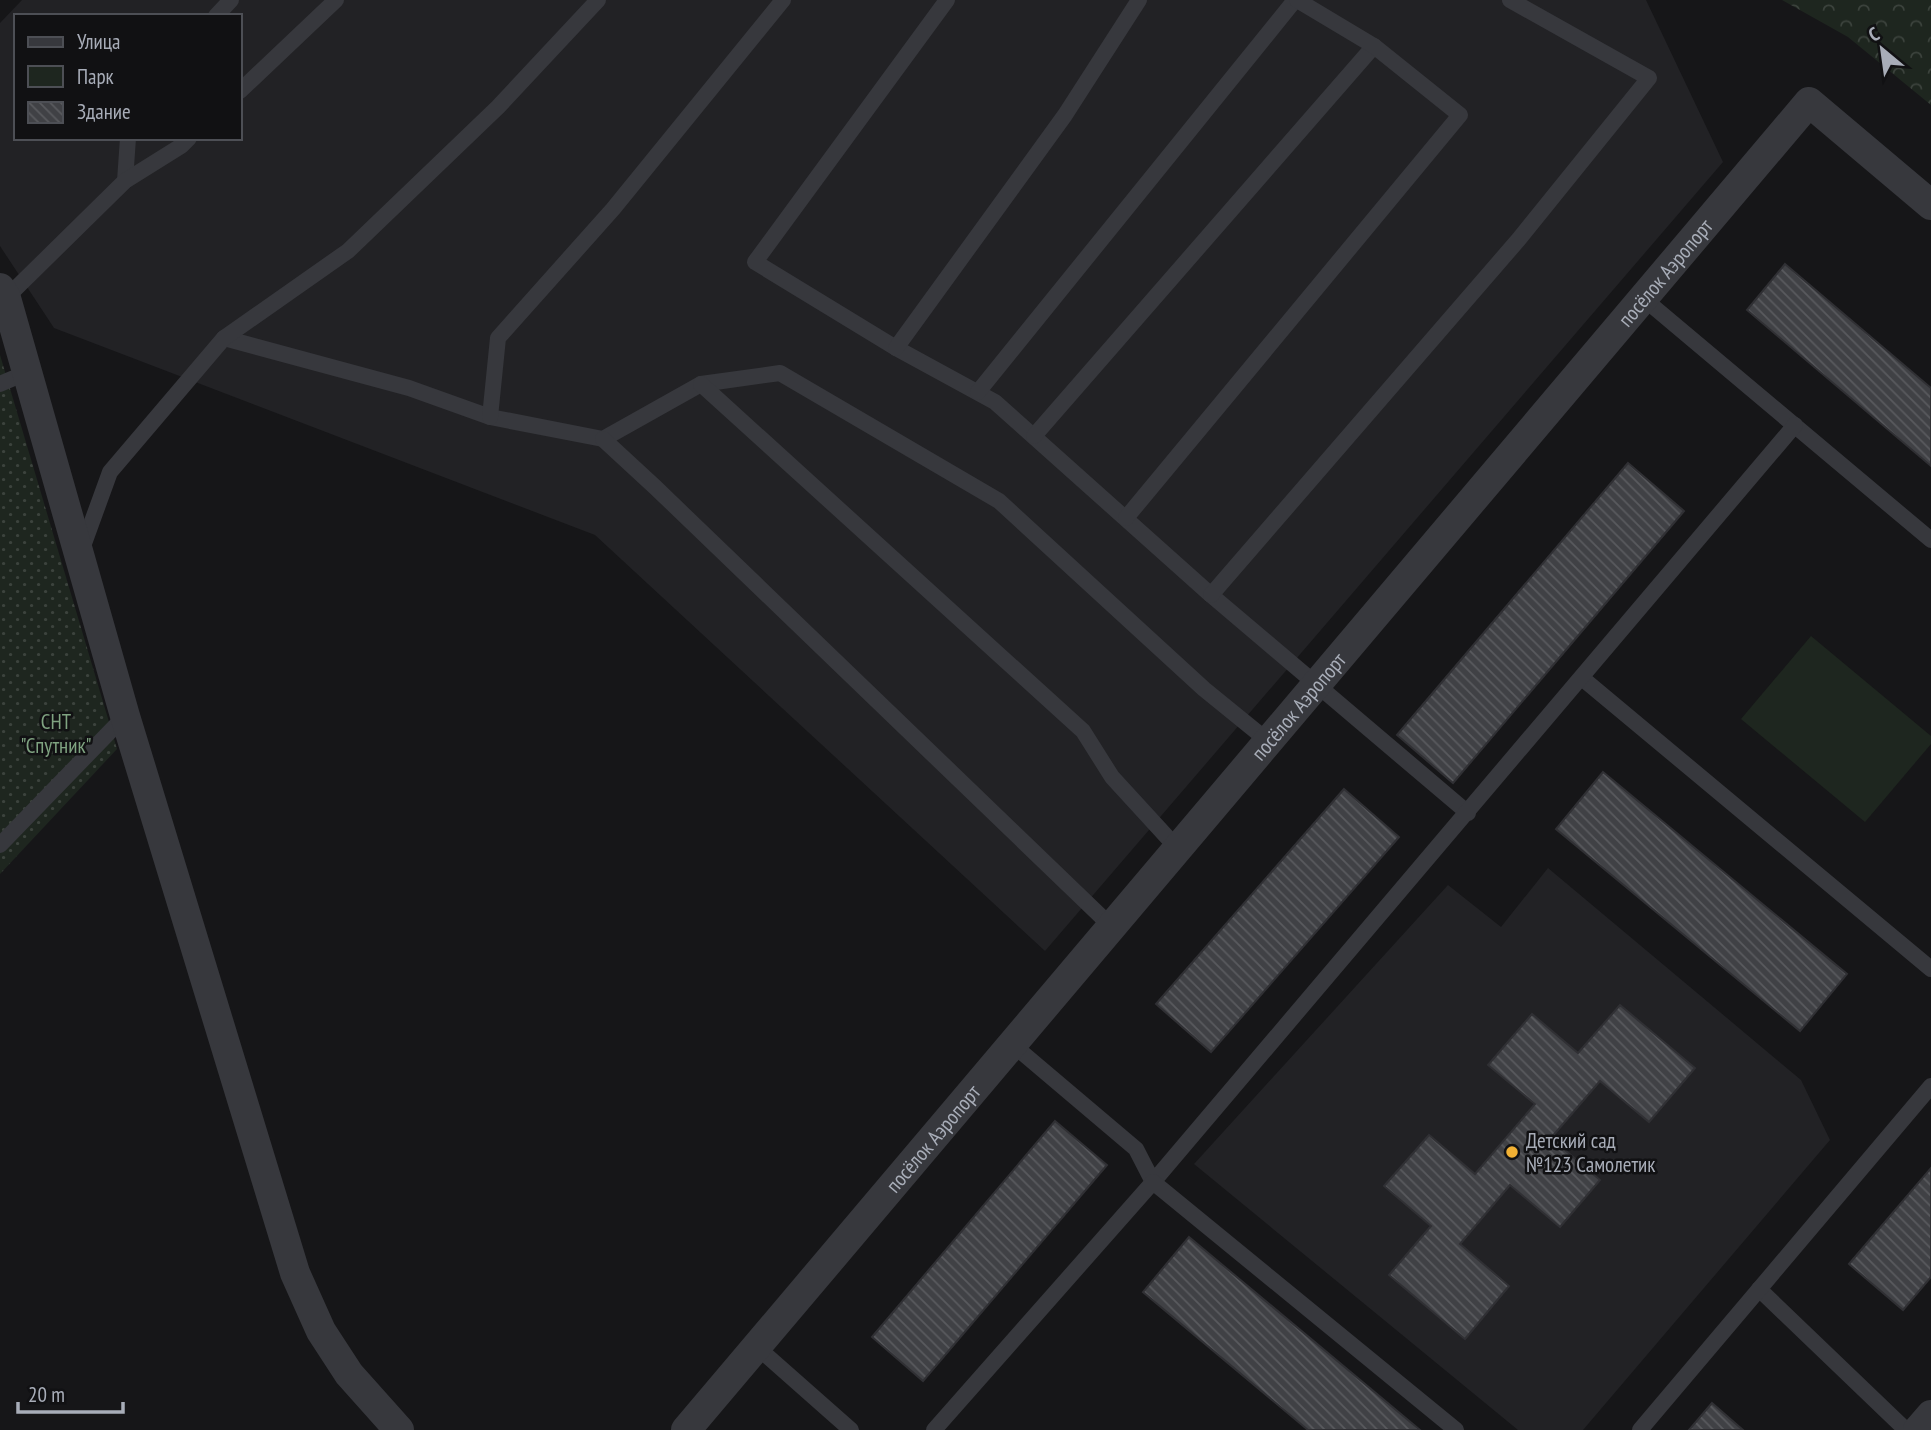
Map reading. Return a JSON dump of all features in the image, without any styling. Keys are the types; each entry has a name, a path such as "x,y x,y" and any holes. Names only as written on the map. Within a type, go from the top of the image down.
{"street":[{"name":"посёлок Аэропорт","path":"686,1430 1809,102 1931,205"},
{"path":"3,293 28,372 125,716 295,1273 321,1331 349,1374 399,1430"},
{"path":"1918,1430 1931,1415"}],"lane":[{"path":"218,14 231,0"},
{"path":"242,89 336,0"},
{"path":"80,554 110,472 224,338 348,251 498,107 598,0"},
{"path":"490,417 498,338 613,209 783,0"},
{"path":"947,0 755,262 896,348 995,402 1211,595 1468,813"},
{"path":"896,348 1065,115 1139,0"},
{"path":"978,392 1296,0 1374,46 1460,115 1126,518"},
{"path":"1211,595 1519,239 1649,78 1510,0"},
{"path":"1034,436 1374,46"},
{"path":"125,181 128,140"},
{"path":"3,293 125,181 187,140"},
{"path":"1643,298 1931,540"},
{"path":"224,338 409,388 490,417 603,439 1112,927"},
{"path":"0,384 28,372"},
{"path":"603,439 701,384 780,373 999,501 1204,689 1268,741"},
{"path":"701,384 1083,731 1112,777 1178,849"},
{"path":"934,1430 1153,1182 1795,425"},
{"path":"1582,678 1931,969"},
{"path":"0,845 125,716"},
{"path":"1012,1044 1136,1149 1153,1182 1456,1430"},
{"path":"1640,1430 1931,1086"},
{"path":"1759,1289 1906,1430"},
{"path":"757,1346 851,1430"}],"shaded area":[{"path":"22,0 1646,0 1723,162 1045,951 595,535 54,328 0,246 0,23"},
{"name":"Детский сад №123 Самолетик","path":"1548,868 1801,1080 1830,1140 1583,1430 1518,1430 1194,1164 1448,885 1501,927"}],"green space":[{"path":"1782,0 1931,0 1931,105 1848,37"},
{"name":"СНТ \"Спутник\"","path":"0,355 117,749 0,874"},
{"path":"1811,636 1931,736 1931,744 1865,822 1741,719"}],"building":[{"path":"1785,264 1931,388 1931,466 1747,310"},
{"path":"1628,463 1684,511 1453,783 1397,735"},
{"path":"1603,772 1847,974 1800,1031 1556,829"},
{"path":"1344,789 1399,837 1211,1052 1156,1004"},
{"name":"Детский сад №123 Самолетик","path":"1620,1005 1695,1068 1649,1122 1600,1081 1551,1138 1600,1180 1560,1227 1510,1185 1460,1244 1509,1286 1465,1339 1389,1275 1431,1226 1384,1186 1429,1135 1475,1174 1535,1104 1488,1065 1532,1014 1578,1053"},
{"path":"1055,1121 1107,1165 923,1381 872,1337"},
{"path":"1931,1168 1931,1277 1903,1310 1849,1264"},
{"path":"1189,1237 1420,1430 1308,1430 1143,1292"},
{"path":"1712,1403 1743,1430 1689,1430"}],"place":[{"name":"Детский сад №123 Самолетик","path":"1512,1152"}]}
